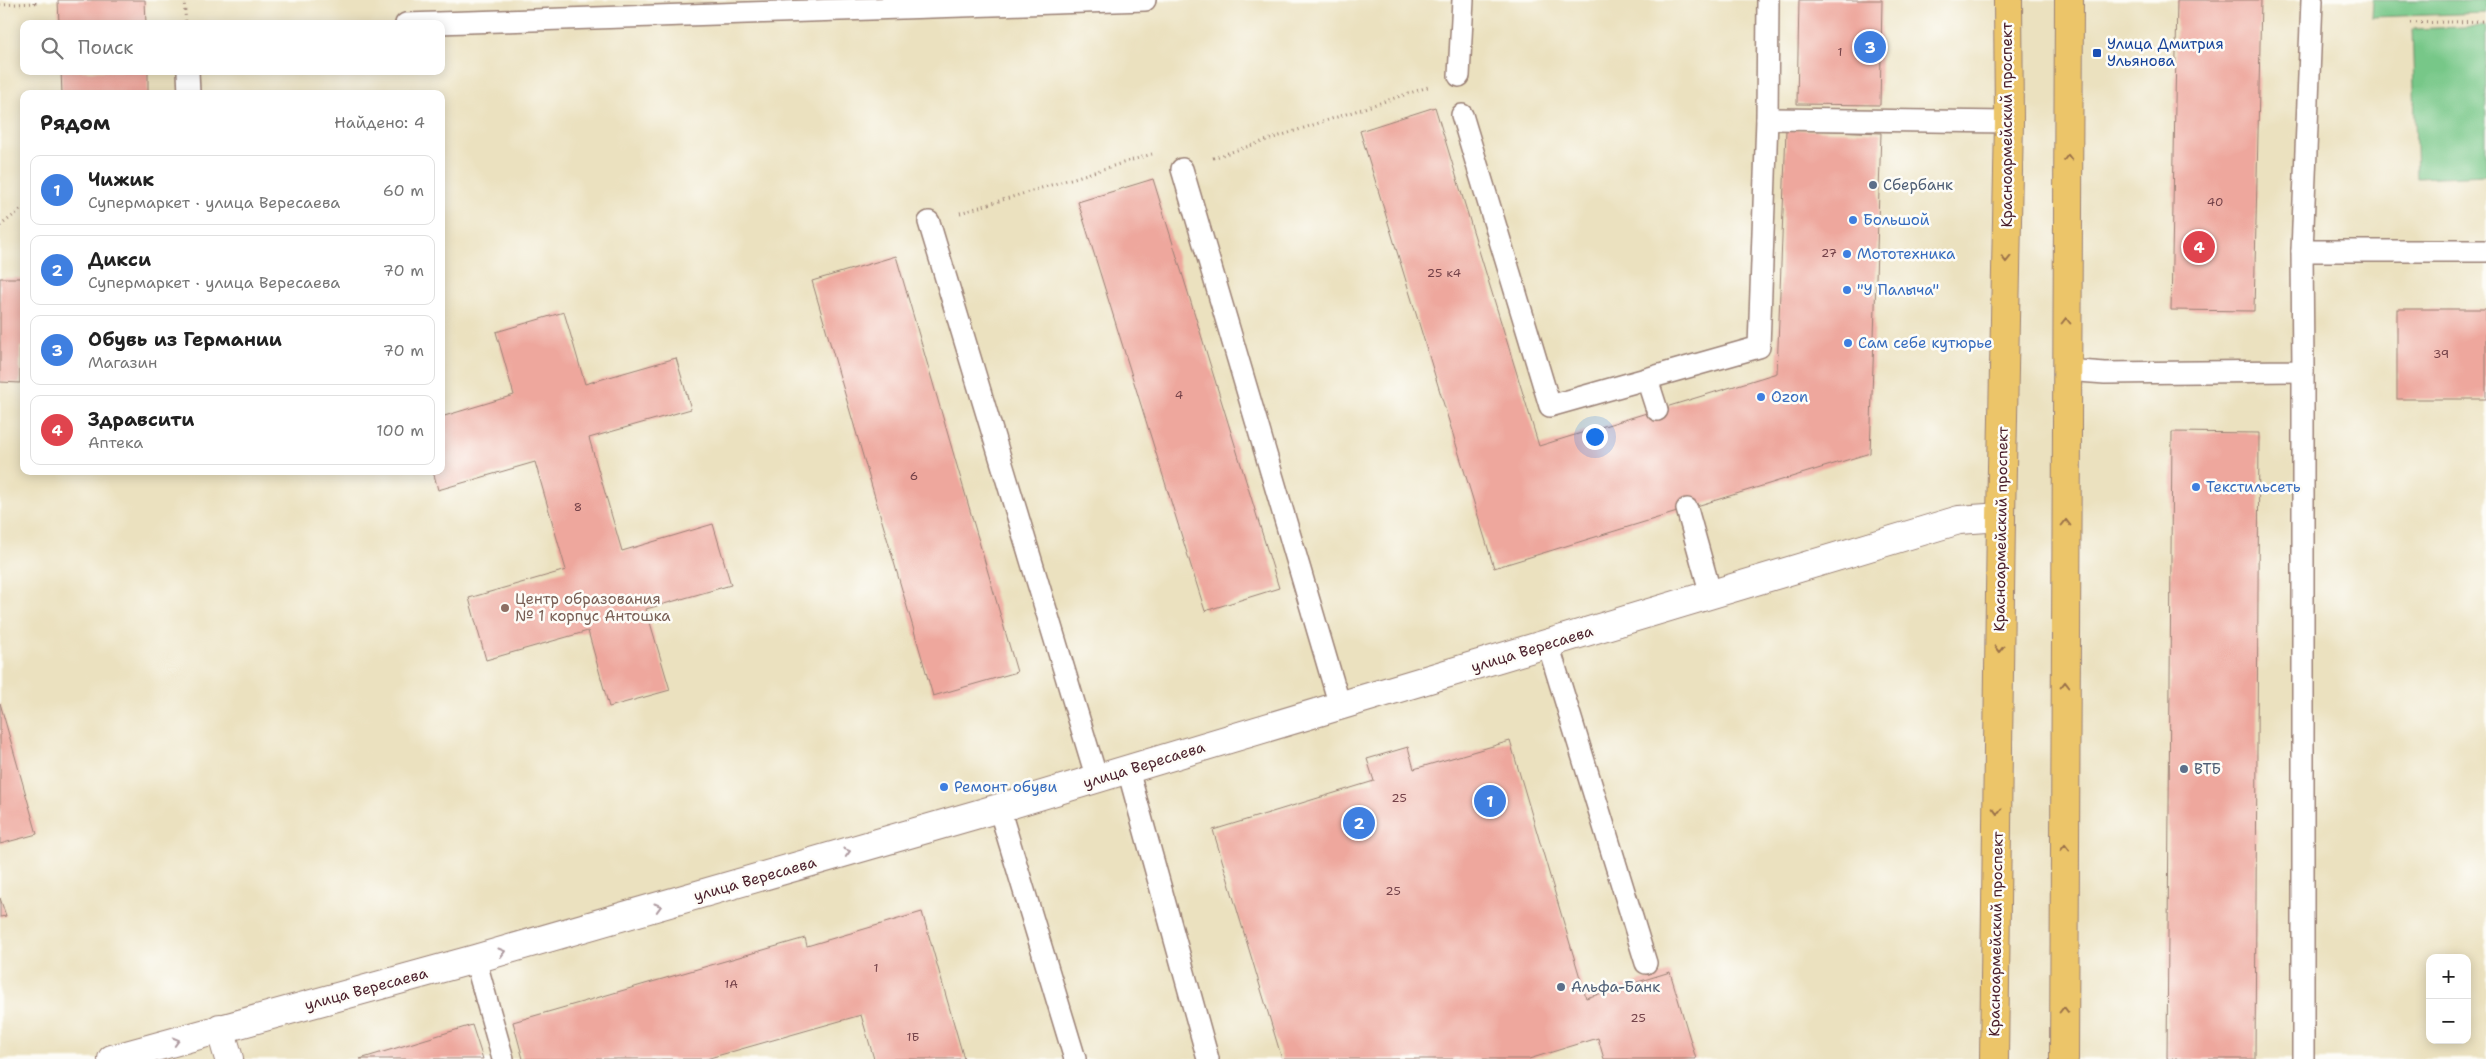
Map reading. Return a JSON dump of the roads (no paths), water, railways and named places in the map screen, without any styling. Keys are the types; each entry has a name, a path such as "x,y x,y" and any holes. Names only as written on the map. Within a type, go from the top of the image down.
{"main road":[{"name":"Красноармейский проспект","path":"1994,1059 2000,517 2009,122 2008,0"},
{"path":"2064,1059 2069,0"}],"street":[{"name":"улица Вересаева","path":"112,1059 475,960 1000,808 1959,520 2000,517"},
{"path":"220,1028 229,1059"}],"lane":[{"path":"445,22 673,8 1145,0"},
{"path":"1458,76 1463,0"},
{"path":"1462,114 1550,406 1758,347 1767,119 1768,0"},
{"path":"2303,1059 2302,251 2312,0"},
{"path":"188,75 189,90"},
{"path":"1767,119 2009,122"},
{"path":"1182,169 1340,706"},
{"path":"929,222 1097,779"},
{"path":"2302,251 2486,250"},
{"path":"2066,370 2105,373 2303,370"},
{"path":"1648,379 1657,410"},
{"path":"1686,509 1711,595"},
{"path":"1548,644 1646,963"},
{"path":"1128,770 1208,1059"},
{"path":"1000,808 1075,1059"},
{"path":"475,960 503,1059"}],"place":[{"name":"Обувь из Германии","path":"1870,47"},
{"name":"Улица Дмитрия Ульянова","path":"2097,53"},
{"name":"Сбербанк","path":"1873,185"},
{"name":"Большой","path":"1853,220"},
{"name":"Здравсити","path":"2199,247"},
{"name":"Мототехника","path":"1847,254"},
{"name":"\"У Палыча\"","path":"1847,290"},
{"name":"Сам себе кутюрье","path":"1848,343"},
{"name":"Ozon","path":"1761,397"},
{"name":"Текстильсеть","path":"2196,487"},
{"name":"Центр образования № 1 корпус Антошка","path":"505,608"},
{"name":"ВТБ","path":"2184,769"},
{"name":"Ремонт обуви","path":"944,787"},
{"name":"Чижик","path":"1490,801"},
{"name":"Дикси","path":"1359,823"},
{"name":"Альфа-Банк","path":"1561,987"}]}
